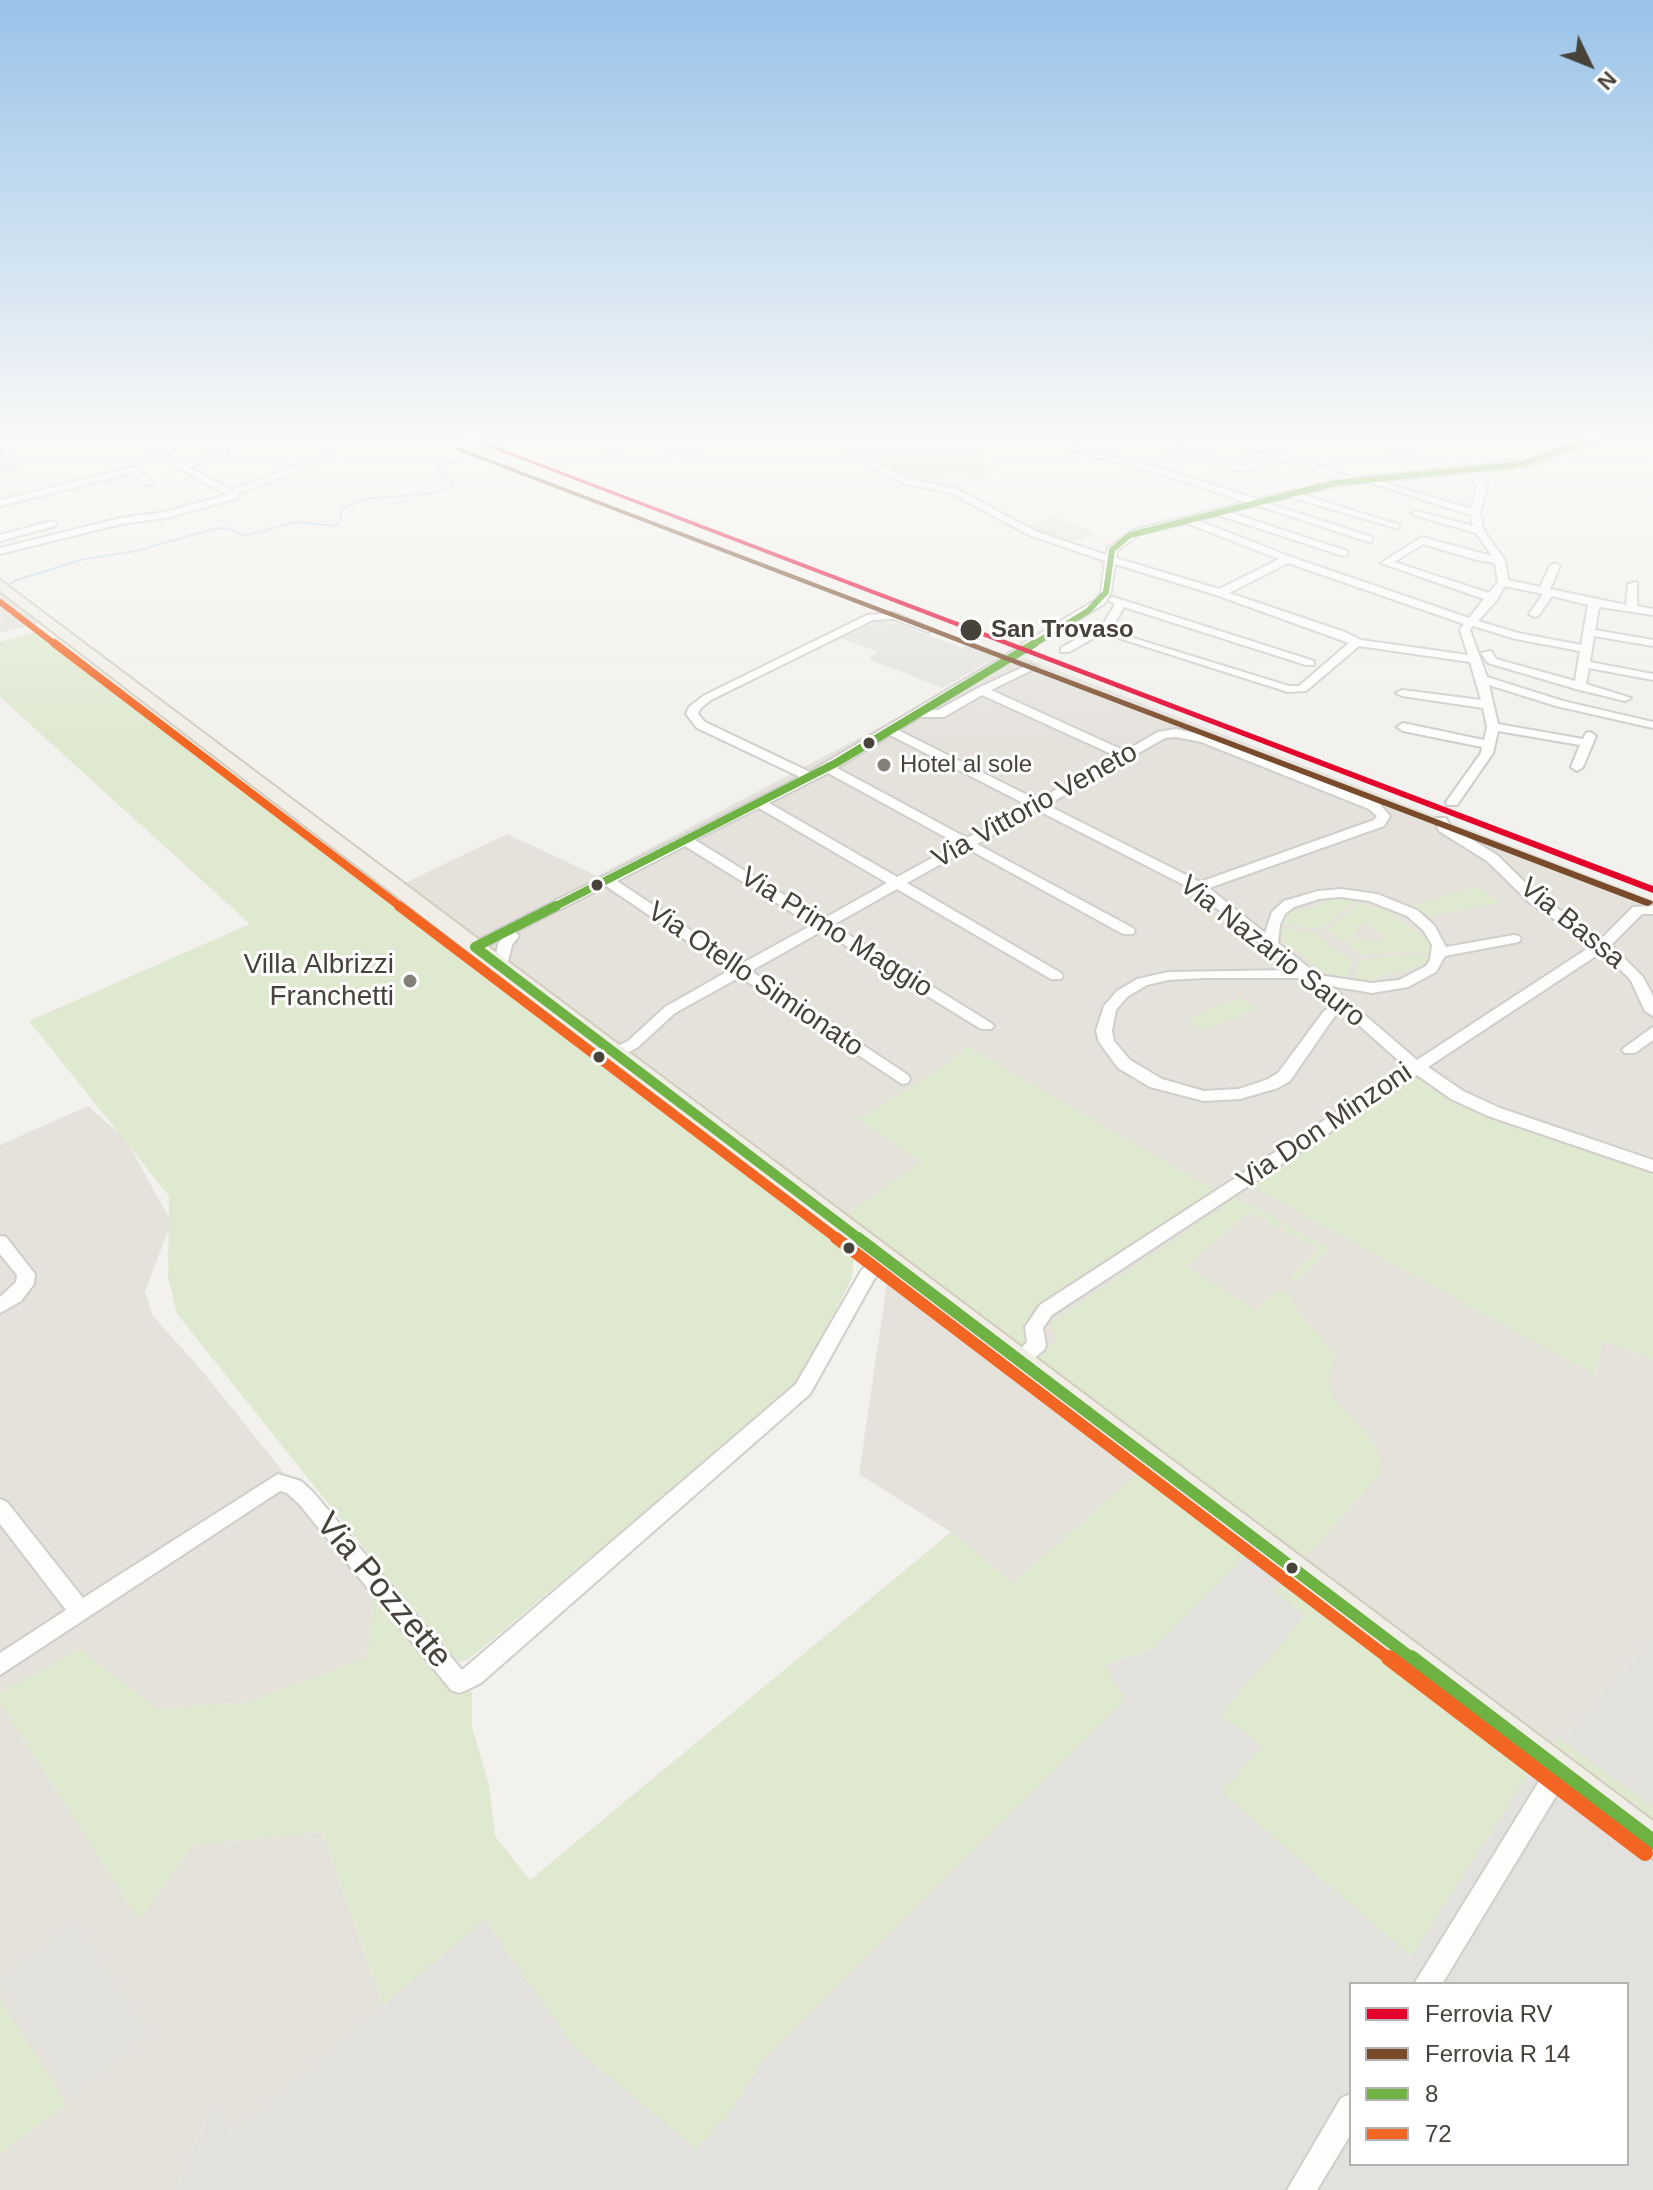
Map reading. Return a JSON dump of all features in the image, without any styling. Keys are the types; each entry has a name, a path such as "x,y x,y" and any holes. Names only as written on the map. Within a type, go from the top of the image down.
{"main road":[{"path":"0,584 1653,1842"}],"street":[{"path":"0,551 52,538"},
{"path":"1042,538 1220,593 1341,634 1358,643 1474,659"},
{"path":"475,947 512,932 828,768 1088,611 1104,597 1109,560 1115,546 1126,538"},
{"path":"1234,538 1470,622 1516,636 1585,649"},
{"path":"1299,538 1343,553"},
{"path":"1452,802 1489,745 1493,727 1482,679 1465,638 1470,622 1493,598 1503,582 1500,560 1484,538"},
{"path":"1493,598 1386,563 1422,540 1481,558 1500,560"},
{"path":"1220,593 1287,559"},
{"path":"1534,614 1547,592 1555,566"},
{"path":"1503,582 1594,603 1653,612"},
{"path":"1631,609 1633,584"},
{"path":"1104,597 1310,663"},
{"path":"1580,687 1594,603"},
{"path":"1107,631 1120,604"},
{"path":"810,777 701,725 692,714 695,707 707,698 871,617 894,616 928,629"},
{"path":"1065,650 1096,632 1107,631 1297,690 1358,643"},
{"path":"1589,632 1653,643"},
{"path":"1487,653 1492,661 1625,698"},
{"path":"1583,664 1653,677"},
{"path":"919,713 940,714 1030,667"},
{"path":"1482,679 1560,704 1650,725"},
{"path":"982,690 1125,755"},
{"path":"1402,693 1489,705"},
{"path":"1403,727 1489,745"},
{"path":"1493,727 1589,739 1577,767"},
{"name":"Via Nazario Sauro","path":"891,731 1199,887 1415,1066 1457,1095 1494,1112 1653,1166"},
{"name":"Via Vittorio Veneto","path":"614,1054 633,1044 670,1010 1162,735 1191,735 1374,806 1384,816 1379,823 1199,887"},
{"path":"828,768 1128,931"},
{"path":"760,803 1056,976"},
{"name":"Via Bassa","path":"1441,821 1444,828 1492,858 1535,900 1603,945 1636,977 1653,1011"},
{"name":"Via Primo Maggio","path":"687,841 986,1026"},
{"name":"Via Otello Simionato","path":"608,881 902,1079"},
{"path":"1271,944 1273,925 1279,912 1289,904 1318,895 1341,893 1372,897 1412,913 1434,935 1439,953 1431,969 1424,975 1390,987 1372,988 1310,976 1204,974 1168,976 1142,982 1122,994 1109,1009 1104,1031 1107,1042 1124,1064 1156,1083 1204,1096 1240,1094 1284,1077 1329,1014 1344,1006"},
{"name":"Via Don Minzoni","path":"1019,1360 1037,1345 1034,1327 1046,1310 1603,945 1638,910 1653,910"},
{"path":"454,929 512,932"},
{"path":"501,967 505,944 512,932"},
{"path":"1439,953 1514,939"},
{"path":"1630,1050 1653,1032"},
{"path":"0,1242 26,1274 25,1284 15,1296 0,1306"},
{"name":"Via Pozzette","path":"0,1665 278,1482 294,1487 306,1498 459,1683 473,1676 803,1389 867,1276 883,1258"},
{"path":"0,1508 80,1611"},
{"path":"1428,1982 1559,1770"},
{"path":"1301,2190 1349,2111"}],"shaded area":[{"path":"1057,538 1082,538 1066,542"},
{"path":"1,593 40,623 0,633"},
{"path":"880,620 962,648 973,642 1004,653 943,688 868,659 878,652 841,638"},
{"path":"1017,655 1653,900 1653,1173 1501,1123 1414,1076 1250,1185 1596,1375 1602,1341 1653,1359 1653,1636 1536,1768 1142,1470 1012,1584 951,1532 859,1474 888,1276 628,1087 384,893 507,834 597,876"},
{"path":"88,1106 126,1140 169,1218 169,1228 145,1292 153,1316 203,1372 374,1585 367,1658 248,1702 158,1709 80,1649 0,1693 0,1145"},
{"path":"1249,1553 1536,1768 1653,1636 1653,2190 175,2190 213,2104 232,2134 484,1919 575,2049 730,2112 764,2059 1105,1665 1153,1649"},
{"path":"0,1703 139,1920 192,1845 322,1832 383,2005 232,2134 213,2104 175,2190 0,2190"},
{"path":"76,1922 148,2034 69,2099 0,1980"}],"green space":[{"path":"42,630 329,849 628,1087 854,1252 852,1278 798,1383 468,1660 458,1662 177,1314 168,1277 169,1196 29,1021 250,924 0,697 0,642"},
{"path":"1478,886 1500,903 1425,917 1409,907"},
{"path":"1353,897 1354,903 1321,929 1281,924 1291,909 1298,912 1324,903 1320,898"},
{"path":"1358,903 1390,912 1420,935 1428,935 1433,956 1419,951 1361,955 1346,944 1360,939 1376,943 1387,939 1366,923 1355,927 1359,931 1353,933 1356,937 1342,941 1327,930"},
{"path":"1280,928 1313,932 1351,961 1348,981 1317,971 1292,947 1284,945"},
{"path":"1419,954 1431,959 1419,972 1412,968 1373,979 1376,983 1354,982 1361,959"},
{"path":"1240,997 1256,1009 1203,1031 1188,1019"},
{"path":"967,1046 1215,1190 1030,1313 1030,1340 1024,1344 1017,1345 845,1215 921,1162 858,1119 935,1072"},
{"path":"1414,1075 1459,1103 1501,1123 1653,1173 1653,1359 1602,1341 1596,1376 1249,1185"},
{"path":"1236,1197 1330,1249 1295,1282 1289,1278 1319,1249 1250,1212 1187,1266 1255,1310 1279,1289 1291,1295 1295,1307 1336,1357 1329,1383 1334,1399 1368,1435 1380,1461 1379,1475 1310,1553 1298,1556 1035,1358 1057,1340 1049,1324"},
{"path":"1142,1469 1249,1553 1153,1649 1105,1665 1125,1700 764,2059 730,2112 696,2149 575,2049 485,1920 383,2005 322,1832 193,1845 139,1920 0,1703 0,1693 80,1649 158,1709 248,1702 367,1658 374,1585 433,1657 472,1693 472,1727 489,1785 495,1836 530,1880 951,1532 1013,1583"},
{"path":"1285,1578 1531,1770 1411,1957 1221,1792 1262,1747 1220,1714 1305,1616 1273,1591"},
{"path":"1558,1737 1653,1807 1653,1824 1551,1745"},
{"path":"0,1999 67,2105 0,2154"}],"waterway":[{"path":"0,592 14,581 80,560 136,551 181,538"}],"rail line":[{"name":"RV","path":"731,538 1653,890"}],"transit line":[{"path":"692,538 1648,903"},
{"name":"8","path":"1126,538 1112,550 1106,592 1088,611 836,763 475,947 1653,1842"},
{"name":"72","path":"0,602 1645,1853"}],"place":[{"name":"San Trovaso","path":"971,630"},
{"name":"Hotel al sole","path":"884,765"},
{"name":"Villa Albrizzi Franchetti","path":"410,981"}]}
